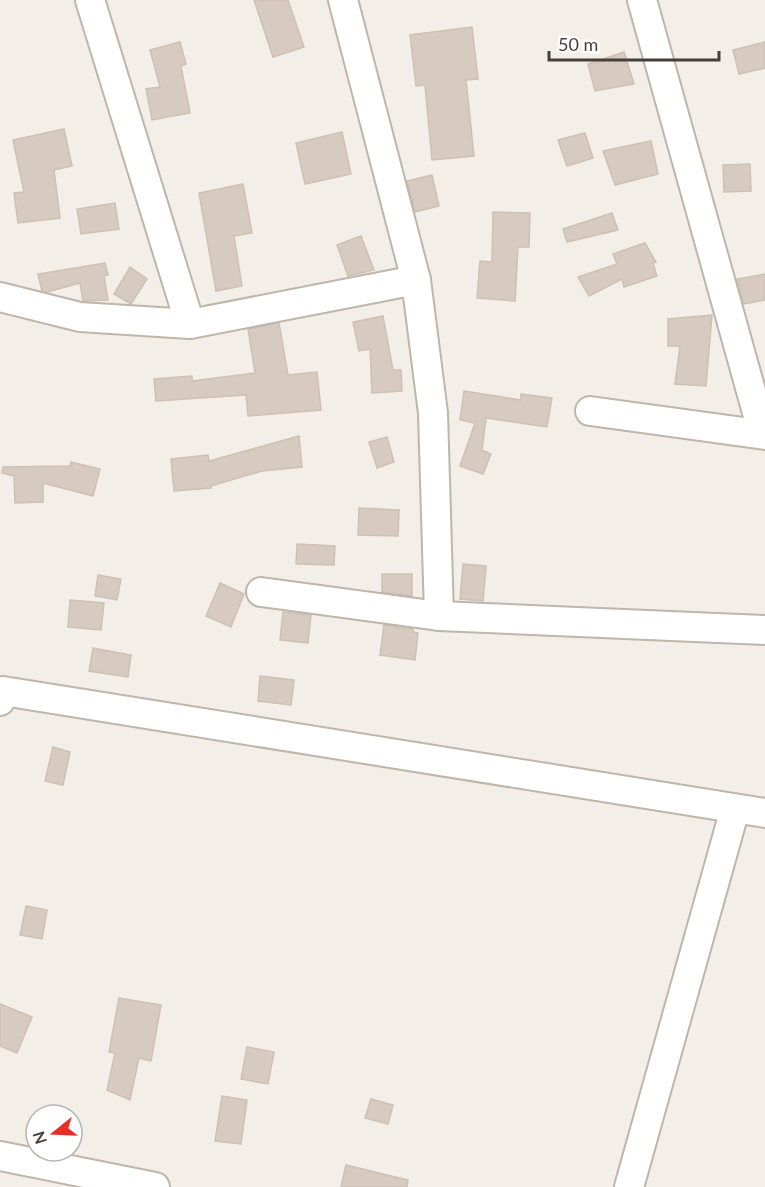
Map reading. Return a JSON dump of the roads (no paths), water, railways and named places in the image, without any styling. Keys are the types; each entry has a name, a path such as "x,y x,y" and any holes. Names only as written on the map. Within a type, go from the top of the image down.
{"street":[{"path":"90,0 190,324"},
{"path":"342,0 416,280 433,412 439,615"},
{"path":"591,411 764,435 642,0"},
{"path":"0,297 80,317 190,324 416,280"},
{"path":"261,592 439,615 765,630"},
{"path":"1,694 765,813"},
{"path":"629,1187 735,809"},
{"path":"0,1156 155,1187"}]}
